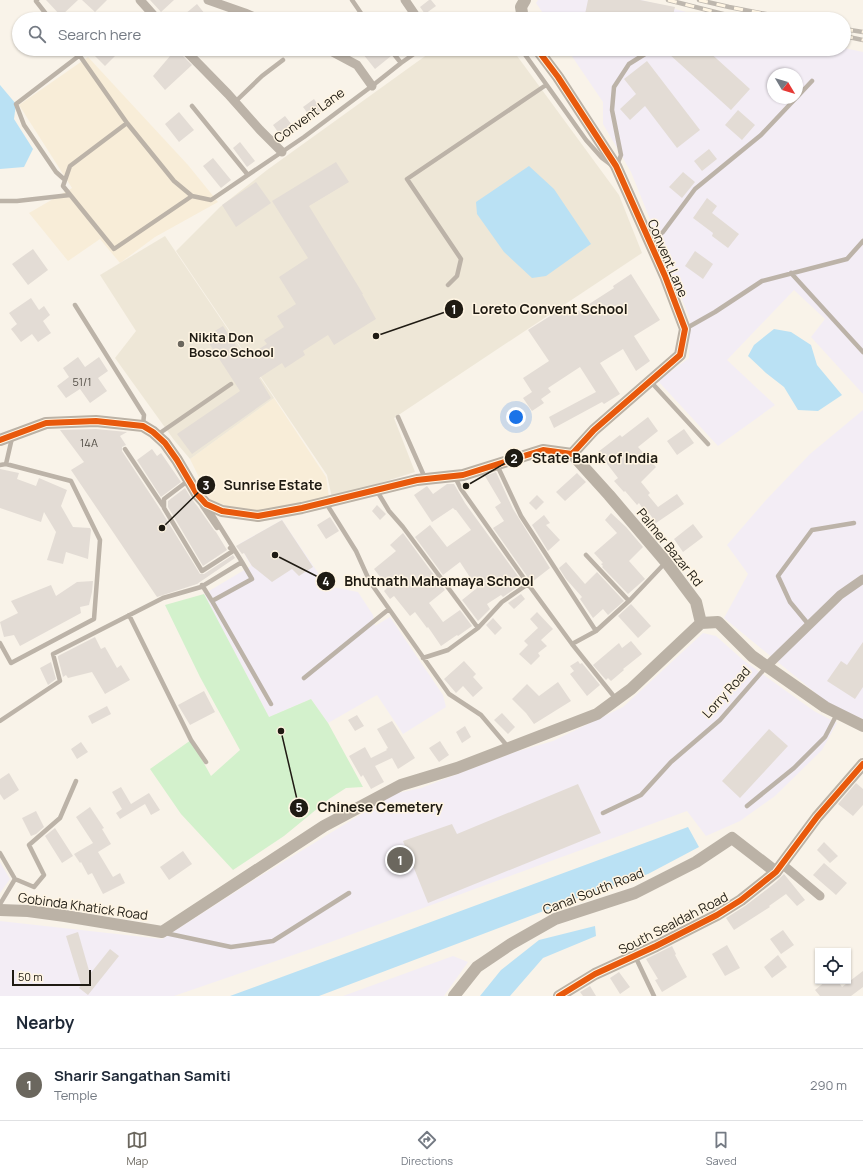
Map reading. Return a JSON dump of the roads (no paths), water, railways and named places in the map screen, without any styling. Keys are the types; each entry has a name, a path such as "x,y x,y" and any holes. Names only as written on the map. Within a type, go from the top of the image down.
{"street":[{"path":"140,0 150,12"},
{"path":"208,0 242,12"},
{"path":"404,0 413,12"},
{"path":"522,12 521,7 525,0"},
{"path":"191,56 282,152"},
{"path":"339,56 357,66 372,86"},
{"name":"Convent Lane","path":"542,56 618,169 665,276 685,330"},
{"path":"4,438 46,423 54,422 96,422 143,426 157,435 169,449 187,481 204,505 222,511 258,516 326,502 417,480 463,475 543,450 572,454 594,430 680,355 685,330"},
{"name":"Palmer Bazar Rd","path":"572,454 666,562 696,602 700,623"},
{"name":"Lorry Road","path":"767,666 840,595 863,579"},
{"path":"162,932 324,826 400,785 457,768 598,714 631,689 700,623 718,622 752,656 825,707 863,726"},
{"name":"South Sealdah Road","path":"559,996 595,974 656,946 717,915 741,900 779,868 817,817 863,764"},
{"name":"Canal South Road","path":"454,996 477,967 524,936 555,919 635,893 696,862 732,838 779,868"},
{"path":"779,868 820,896"},
{"name":"Gobinda Khatick Road","path":"0,910 28,911 66,916 162,932"}],"lane":[{"path":"37,0 36,1 45,12"},
{"path":"352,0 360,12"},
{"path":"65,180 56,172 24,125 16,104 79,56"},
{"path":"81,56 127,123 174,181 192,196 114,249 63,186 70,166 127,123"},
{"path":"396,56 401,62"},
{"name":"Convent Lane","path":"192,196 212,200 282,152 410,56"},
{"name":"Convent Lane","path":"525,56 586,140 602,158 618,169"},
{"path":"618,169 621,156 612,110 614,87 629,64 642,56"},
{"path":"235,102 262,76 283,60"},
{"path":"803,91 812,81"},
{"path":"448,285 457,276 461,259 407,179 546,84"},
{"path":"650,242 663,232 695,189 762,135 791,104"},
{"path":"192,106 248,176"},
{"path":"0,201 17,201 70,195"},
{"path":"685,330 762,281 847,259 863,241"},
{"path":"792,273 863,352"},
{"path":"75,305 144,416 143,426"},
{"path":"651,381 708,444"},
{"path":"157,435 231,384"},
{"path":"398,417 426,479"},
{"path":"4,438 6,464"},
{"path":"125,449 164,508 202,571 233,552 204,505"},
{"path":"0,465 6,464 71,481 100,540 94,619 11,663 0,643"},
{"path":"497,465 522,516 596,632"},
{"path":"454,476 461,489 528,584 572,644 617,700"},
{"path":"164,508 164,500 187,481"},
{"path":"376,490 389,511 403,527 478,628"},
{"path":"326,502 356,551 370,582 449,694 481,715 508,748"},
{"path":"204,505 252,579 212,602"},
{"path":"809,625 790,602 778,576 812,530 854,523"},
{"path":"586,555 629,601"},
{"path":"0,721 60,682 52,654 163,598 202,585 242,562"},
{"path":"572,644 596,632 629,601 666,562"},
{"path":"423,658 448,650 478,628 502,602 528,584"},
{"path":"202,585 271,704"},
{"path":"304,678 345,643 389,609"},
{"path":"129,615 191,740 206,762"},
{"name":"Lorry Road","path":"603,813 641,795 671,762 720,720 767,666"},
{"path":"747,806 794,768 825,737 837,713"},
{"path":"0,853 15,879 34,887 44,875 29,845 60,818 76,781"},
{"path":"0,904 15,879"},
{"path":"162,932 231,947 273,941 349,893"},
{"path":"635,956 654,996"}],"water":[{"path":"0,85 16,104 14,119 33,149 24,167 0,169"},
{"path":"529,166 554,189 591,244 546,276 532,278 504,252 477,214 476,202"},
{"path":"774,329 791,332 811,345 817,365 842,395 818,411 798,410 784,387 748,356 754,345"},
{"path":"688,827 699,847 648,874 583,896 319,996 230,996"},
{"path":"595,926 596,936 543,958 510,996 480,996 501,970 539,940"}],"railway":[{"path":"668,0 715,12"},
{"path":"699,0 755,12"},
{"path":"851,30 863,32"},
{"path":"851,37 863,40"}],"place":[{"name":"Loreto Convent School","path":"376,336"},
{"name":"Nikita Don Bosco School","path":"181,344"},
{"name":"State Bank of India","path":"466,486"},
{"name":"Sunrise Estate","path":"162,528"},
{"name":"Bhutnath Mahamaya School","path":"275,555"},
{"name":"Chinese Cemetery","path":"281,731"},
{"name":"Sharir Sangathan Samiti","path":"400,860"}]}
